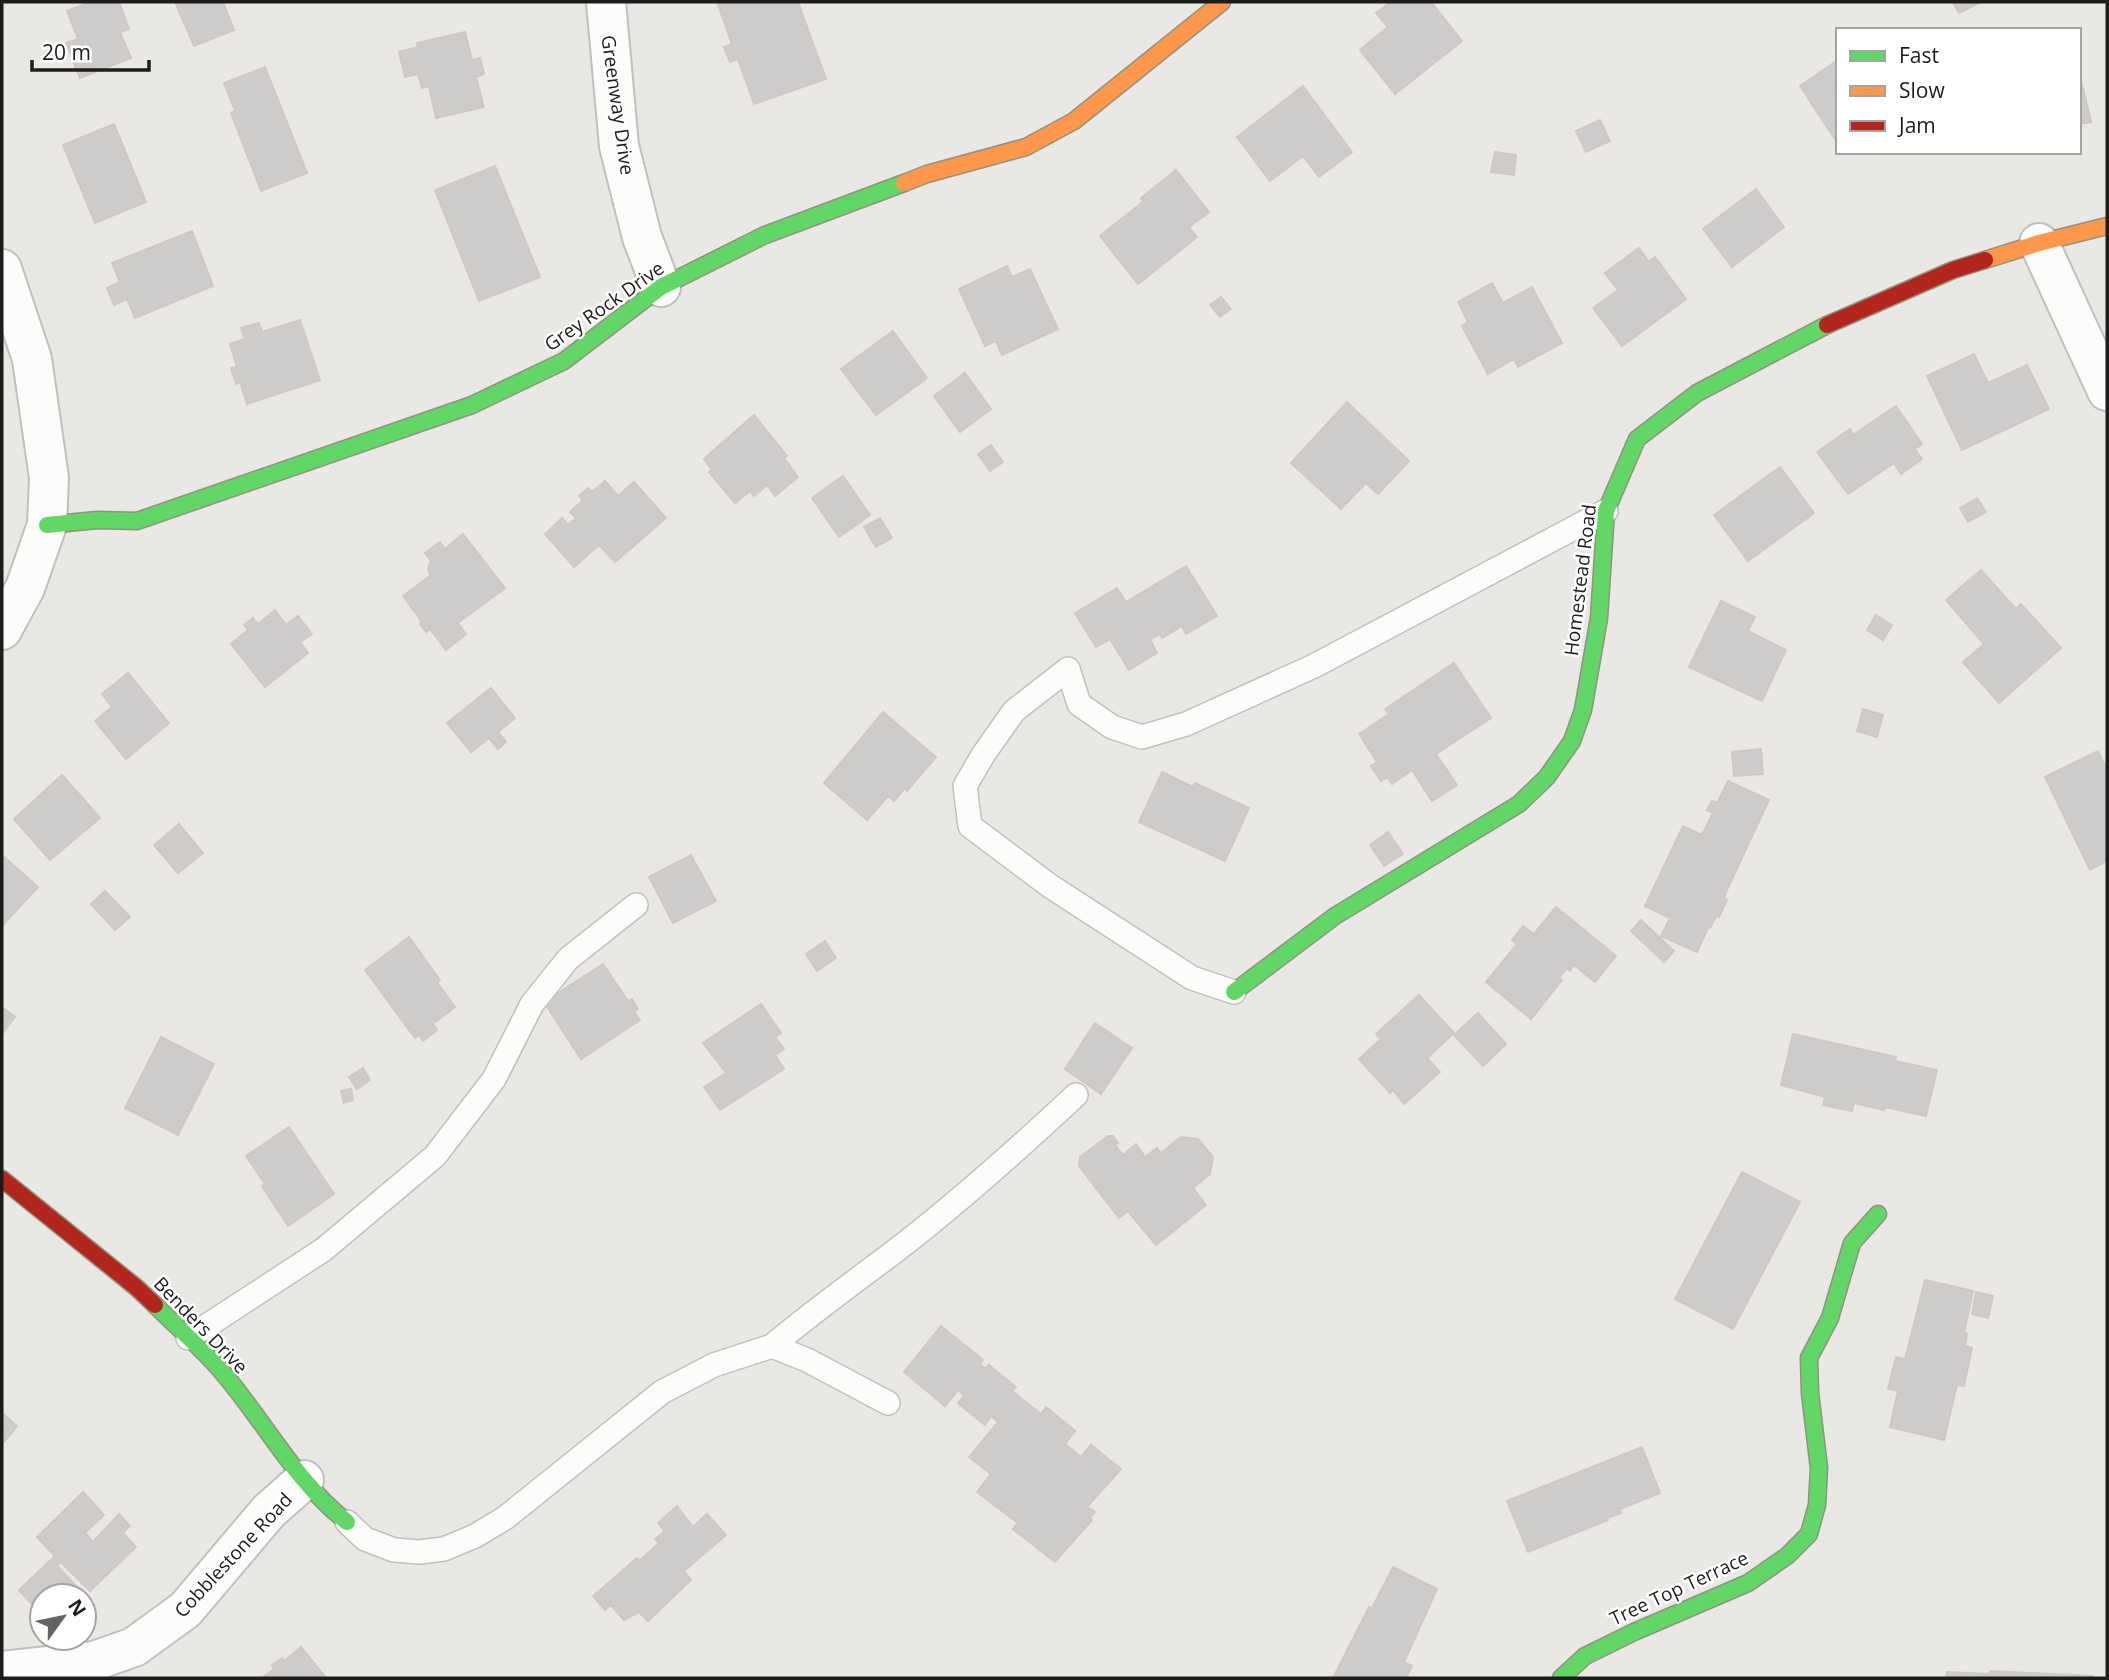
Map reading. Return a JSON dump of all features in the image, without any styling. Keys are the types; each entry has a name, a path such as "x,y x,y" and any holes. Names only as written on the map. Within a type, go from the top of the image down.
{"street":[{"name":"Greenway Drive","path":"606,2 620,146 642,237 661,286"},
{"name":"Grey Rock Drive","path":"47,525 97,520 137,521 472,405 565,361 661,286 765,235 927,174 1026,147 1074,121 1222,2"},
{"name":"Homestead Road","path":"1234,992 1335,916 1519,804 1547,777 1572,741 1583,710 1599,618 1606,511 1637,439 1696,393 1839,319 1954,270 2039,243 2107,226"},
{"path":"2039,243 2107,391"},
{"path":"2,269 32,359 49,478 47,525 24,588 2,630"},
{"name":"Benders Drive","path":"2,1179 137,1288 217,1366 304,1480 325,1505 347,1522"},
{"name":"Tree Top Terrace","path":"1561,1678 1585,1656 1748,1583 1787,1556 1809,1534 1817,1505 1819,1468 1810,1393 1809,1358 1830,1318 1852,1243 1878,1213"},
{"name":"Cobblestone Road","path":"2,1671 94,1661 134,1647 185,1610 269,1511 304,1480"}],"lane":[{"path":"1234,992 1192,978 1050,886 970,826 965,786 1014,711 1068,669 1079,704 1112,727 1142,737 1186,724 1314,666 1606,511"},
{"path":"188,1338 323,1250 435,1156 495,1079 532,1004 553,977 568,959 636,905"},
{"path":"347,1522 365,1539 394,1550 419,1552 444,1549 475,1536 505,1518 663,1392 714,1366 772,1346 826,1301 891,1255 1024,1143 1076,1095"},
{"path":"772,1346 807,1360 888,1403"}],"building":[{"path":"90,2 119,2 129,29 120,32 131,58 80,78 66,43 78,39 67,11"},
{"path":"175,2 223,2 234,30 194,46"},
{"path":"717,2 798,2 826,79 754,104 738,59 730,62 724,47 732,44"},
{"path":"1391,2 1431,2 1462,41 1395,94 1360,50 1388,27 1376,13"},
{"path":"1953,2 1981,2 1959,13"},
{"path":"465,32 472,60 480,58 484,74 476,77 484,107 436,118 429,86 422,88 418,74 405,77 399,52 418,47 417,43"},
{"path":"1836,61 1836,138 1835,139 1800,86"},
{"path":"265,67 307,173 261,191 231,113 235,111 224,83"},
{"path":"2081,80 2091,122 2081,124"},
{"path":"1303,86 1352,152 1319,177 1303,156 1270,181 1237,137"},
{"path":"1600,120 1610,141 1586,152 1576,131"},
{"path":"114,124 146,202 95,223 63,145"},
{"path":"1495,152 1516,155 1514,175 1491,172"},
{"path":"495,166 540,277 479,301 435,190"},
{"path":"1176,170 1209,212 1189,227 1197,237 1138,284 1100,236 1144,201 1141,198"},
{"path":"1756,189 1784,227 1732,267 1703,229"},
{"path":"192,231 213,286 135,318 127,299 114,305 107,288 120,282 112,263"},
{"path":"1639,248 1649,262 1655,257 1686,299 1622,346 1593,308 1618,290 1605,273"},
{"path":"1007,266 1012,277 1030,269 1058,329 1002,355 996,341 985,346 959,289"},
{"path":"1492,283 1503,303 1532,287 1562,343 1518,367 1514,359 1488,374 1462,326 1468,322 1458,302"},
{"path":"1221,297 1231,309 1220,317 1210,305"},
{"path":"300,320 320,380 247,404 240,382 236,384 231,368 237,367 230,344 245,339 241,328 259,323 262,332"},
{"path":"893,331 927,378 876,415 841,369"},
{"path":"1974,354 1988,383 2027,365 2049,409 1962,450 1927,376"},
{"path":"965,373 991,409 960,432 934,396"},
{"path":"1347,402 1409,461 1378,494 1366,483 1341,509 1291,463"},
{"path":"1896,406 1922,444 1915,449 1922,459 1901,474 1894,463 1848,494 1817,452 1850,429 1853,435"},
{"path":"754,415 787,456 784,458 798,477 775,496 767,485 754,496 750,491 735,503 709,472 712,470 704,459"},
{"path":"991,445 1003,462 990,471 978,454"},
{"path":"1780,467 1814,513 1748,561 1714,515"},
{"path":"843,476 870,515 839,537 812,498"},
{"path":"605,481 618,496 634,482 666,518 615,562 599,545 574,567 545,534 562,518 568,525 576,518 570,512 583,500 579,496 588,488 592,492"},
{"path":"1977,498 1986,512 1968,522 1960,508"},
{"path":"880,518 892,538 876,547 864,527"},
{"path":"463,534 505,588 458,623 466,634 446,650 430,629 426,632 403,596 430,576 428,568 431,561 425,553 440,542 445,549"},
{"path":"1186,566 1217,616 1186,634 1182,626 1162,638 1160,634 1150,640 1157,653 1129,670 1110,639 1096,647 1075,613 1117,588 1126,602"},
{"path":"1981,570 2016,609 2021,604 2061,648 1999,703 1963,662 1984,644 1946,600"},
{"path":"1721,601 1755,617 1748,631 1786,650 1762,701 1689,667"},
{"path":"275,610 286,625 298,616 312,634 300,642 308,653 265,687 231,644 248,630 244,625 253,618 258,624"},
{"path":"1876,615 1892,625 1883,640 1867,630"},
{"path":"1454,663 1491,718 1436,754 1457,785 1432,801 1412,770 1392,784 1387,777 1381,781 1371,766 1377,762 1359,734 1389,714 1385,709"},
{"path":"128,673 169,723 126,759 95,721 112,707 102,694"},
{"path":"491,688 515,718 498,732 506,742 498,749 489,738 471,752 447,723"},
{"path":"1863,709 1883,715 1877,737 1857,731"},
{"path":"883,712 936,757 907,791 905,788 894,801 888,796 867,820 824,783"},
{"path":"1761,749 1763,774 1734,776 1732,752"},
{"path":"2098,751 2107,769 2107,861 2090,870 2045,777"},
{"path":"1162,772 1193,787 1195,783 1249,808 1225,861 1139,822"},
{"path":"62,775 100,818 50,860 14,819"},
{"path":"1728,781 1769,800 1726,892 1724,898 1727,900 1719,917 1716,916 1708,928 1697,952 1661,936 1670,918 1645,906 1683,826 1702,835 1713,813 1707,810 1712,801 1717,803"},
{"path":"179,824 203,853 178,873 154,845"},
{"path":"1388,832 1403,854 1384,866 1370,845"},
{"path":"691,855 716,901 673,923 649,877"},
{"path":"4,857 38,887 2,926 2,859"},
{"path":"105,891 130,917 115,930 91,904"},
{"path":"1556,907 1616,956 1595,982 1574,965 1570,971 1567,968 1559,978 1562,980 1531,1019 1486,982 1517,944 1512,940 1523,926 1534,934"},
{"path":"1641,920 1674,951 1664,962 1631,931"},
{"path":"409,937 440,980 437,982 455,1007 433,1024 437,1030 423,1041 420,1035 415,1038 365,970"},
{"path":"825,941 836,958 817,971 806,954"},
{"path":"603,964 628,1001 632,999 638,1009 634,1012 640,1020 581,1059 544,1002"},
{"path":"1419,995 1454,1033 1427,1058 1440,1072 1404,1104 1393,1090 1390,1093 1359,1059 1381,1039 1376,1034"},
{"path":"761,1004 781,1033 775,1037 784,1049 775,1055 784,1069 720,1110 704,1087 726,1073 703,1043"},
{"path":"2,1007 15,1017 2,1034"},
{"path":"1478,1013 1506,1044 1483,1066 1454,1035"},
{"path":"1095,1023 1132,1048 1101,1094 1065,1069"},
{"path":"1793,1034 1896,1057 1895,1061 1937,1070 1926,1116 1854,1103 1852,1111 1823,1105 1825,1097 1781,1085"},
{"path":"161,1037 214,1064 178,1135 125,1108"},
{"path":"363,1068 370,1080 357,1089 349,1077"},
{"path":"351,1089 353,1100 344,1103 341,1091"},
{"path":"289,1127 334,1194 288,1226 246,1156"},
{"path":"1108,1136 1113,1136 1118,1143 1115,1145 1123,1155 1136,1144 1145,1157 1157,1148 1161,1153 1181,1137 1198,1139 1213,1157 1210,1174 1193,1188 1206,1205 1156,1245 1128,1211 1119,1218 1079,1166 1080,1157"},
{"path":"1742,1172 1800,1202 1733,1329 1675,1299"},
{"path":"1925,1280 1973,1291 1964,1333 1967,1334 1965,1346 1972,1348 1964,1386 1957,1385 1944,1440 1890,1427 1898,1391 1888,1389 1896,1357 1905,1359"},
{"path":"1976,1292 1993,1296 1988,1318 1972,1314"},
{"path":"941,1326 983,1360 980,1364 985,1369 989,1365 1016,1387 1012,1391 1041,1414 1046,1407 1075,1431 1065,1444 1081,1457 1091,1445 1121,1469 1087,1507 1095,1512 1090,1518 1092,1520 1055,1562 1013,1529 1018,1523 977,1492 991,1474 969,1457 998,1422 991,1416 985,1425 958,1403 964,1395 958,1390 945,1406 904,1372"},
{"path":"2,1413 17,1426 2,1444"},
{"path":"1642,1447 1660,1493 1620,1509 1621,1513 1607,1518 1608,1520 1528,1552 1507,1501"},
{"path":"83,1492 104,1515 85,1533 93,1542 119,1514 130,1526 123,1533 136,1547 98,1583 81,1582 61,1562 57,1566 72,1582 28,1582 28,1600 19,1590 55,1556 37,1537"},
{"path":"677,1506 693,1527 707,1514 726,1535 684,1571 691,1580 648,1621 639,1612 624,1620 611,1605 605,1610 593,1596 659,1543 655,1539 665,1531 658,1523"},
{"path":"1393,1567 1437,1589 1404,1662 1412,1666 1406,1678 1333,1678 1369,1607 1372,1608"},
{"path":"301,1647 326,1678 262,1678 274,1669 272,1665 282,1658 284,1661"},
{"path":"1990,1671 2092,1678 1946,1678 1947,1672 1990,1674"}],"traffic: fast":[{"path":"47,525 97,520 137,521 472,405 564,361 661,287 765,235 904,183"},
{"path":"1234,992 1335,916 1519,804 1547,777 1572,741 1583,710 1599,618 1606,511 1637,439 1697,393 1827,325"},
{"path":"1561,1678 1585,1656 1748,1583 1787,1556 1809,1534 1817,1505 1819,1468 1810,1393 1809,1358 1830,1318 1852,1243 1878,1214"},
{"path":"155,1305 217,1366 310,1487 347,1522"}],"traffic: slow":[{"path":"904,183 927,174 1026,147 1074,121 1222,2"},
{"path":"1985,260 2107,226"}],"traffic: jam":[{"path":"1827,325 1953,270 1985,260"},
{"path":"2,1179 155,1305"}]}
